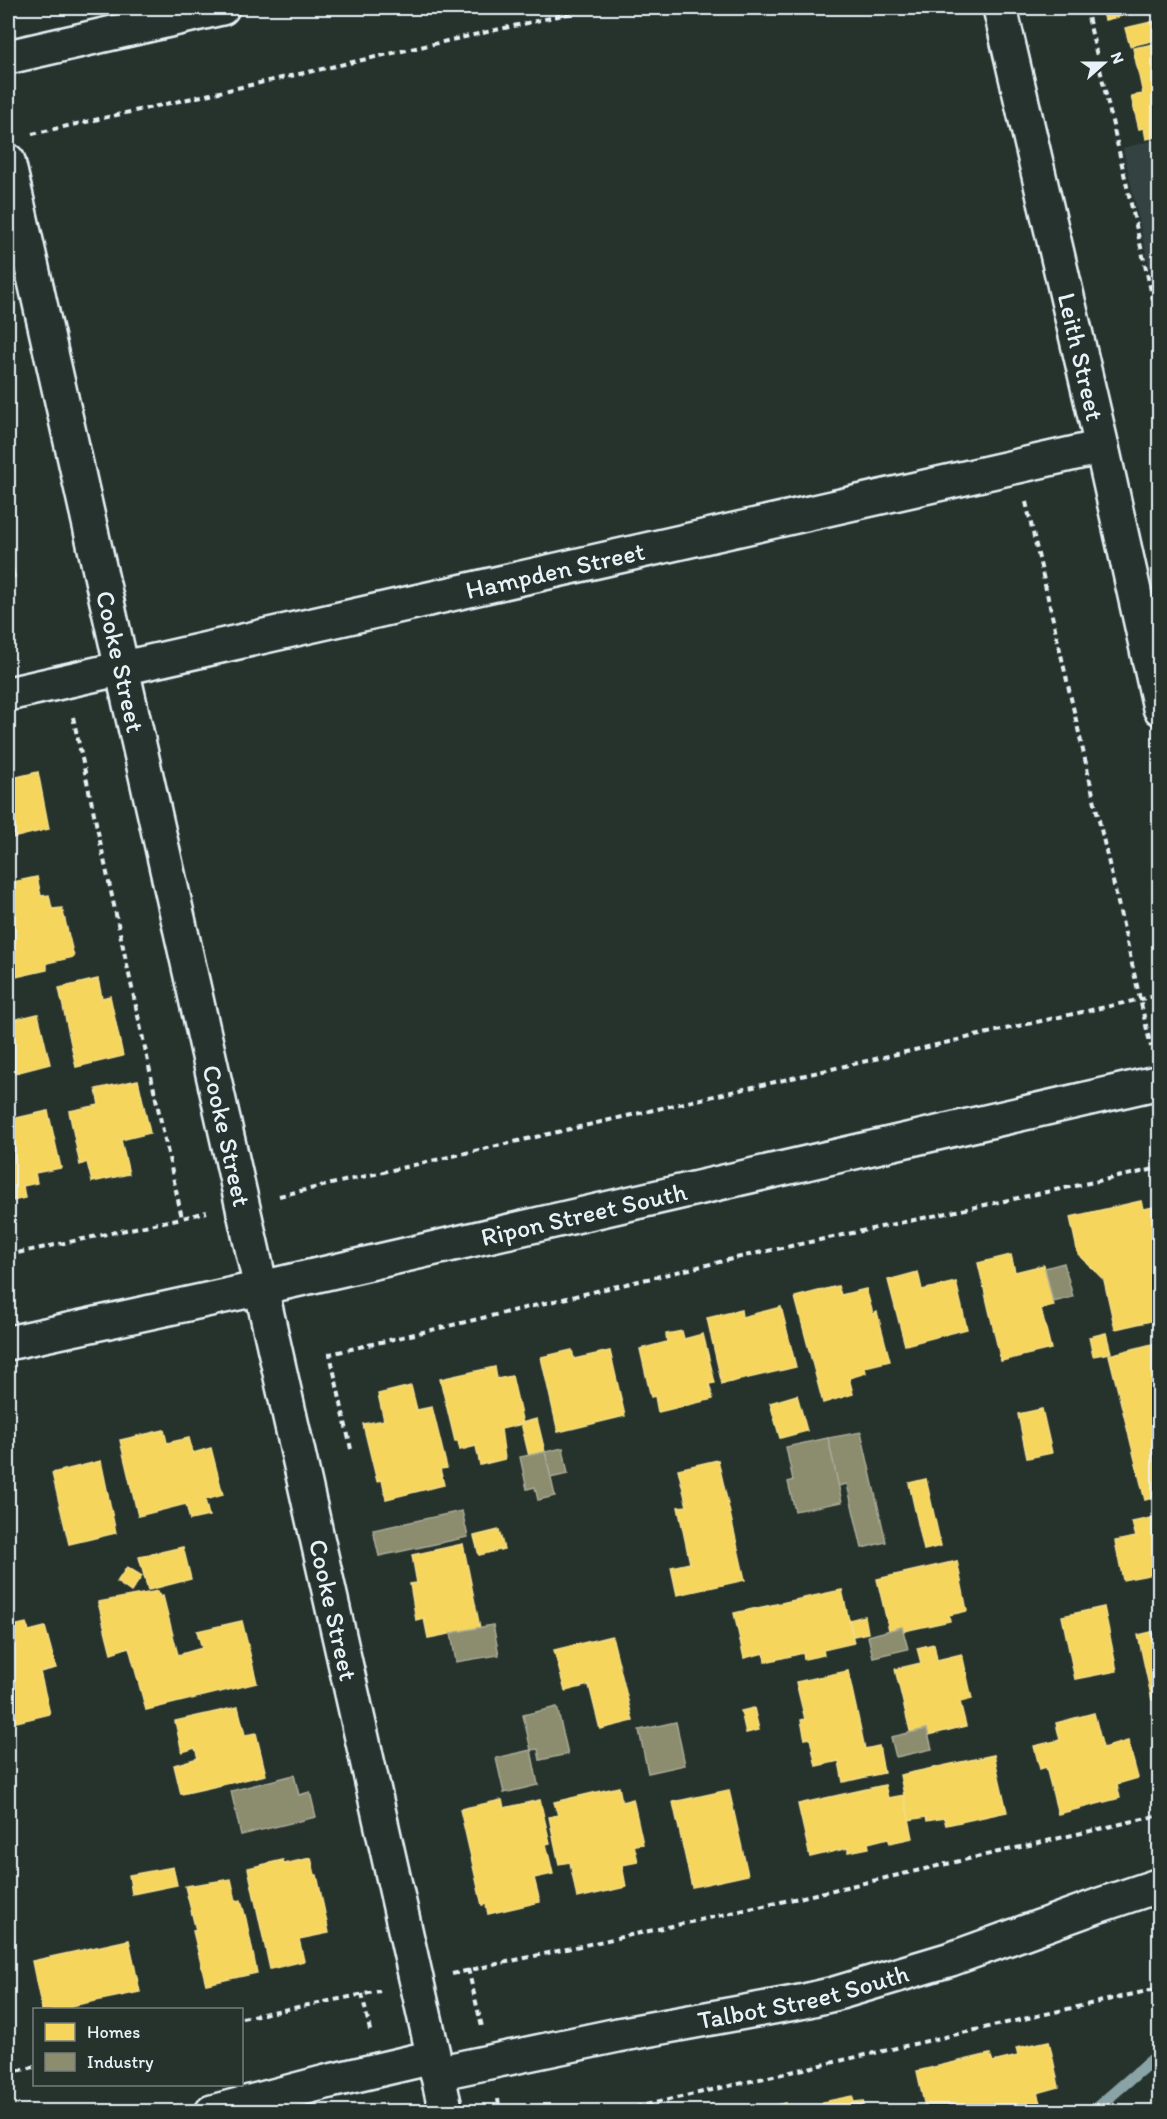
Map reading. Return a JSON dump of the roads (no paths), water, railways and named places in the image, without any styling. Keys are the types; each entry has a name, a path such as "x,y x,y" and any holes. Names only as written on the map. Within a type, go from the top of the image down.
{"street":[{"path":"8,57 222,8"},
{"name":"Leith Street","path":"1000,8 1160,708"},
{"name":"Cooke Street","path":"8,161 446,2112"},
{"name":"Hampden Street","path":"8,694 1102,447"},
{"name":"Ripon Street South","path":"8,1343 261,1288 1159,1082"},
{"name":"Talbot Street South","path":"212,2112 303,2088 597,2039 823,1997 951,1959 1160,1885"}],"waterway":[{"path":"1092,2112 1160,2053"}]}
